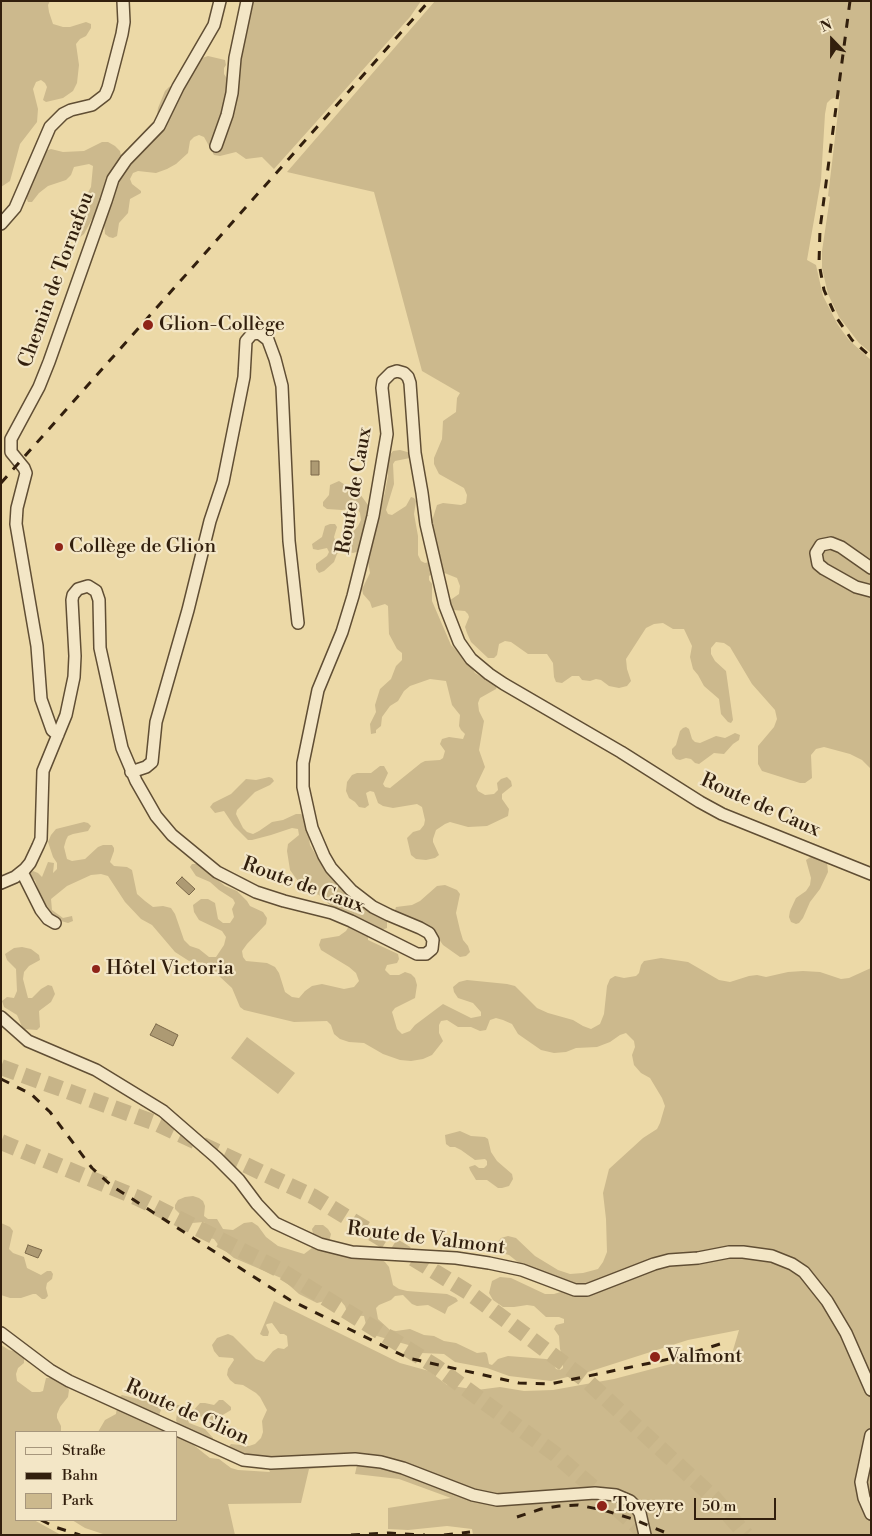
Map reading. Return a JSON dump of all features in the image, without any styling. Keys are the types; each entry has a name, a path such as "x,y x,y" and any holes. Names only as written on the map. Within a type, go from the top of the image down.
{"street":[{"path":"1,224 14,208 50,127 63,114 92,105 105,95 122,34 124,22 123,1"},
{"name":"Chemin de Tornafou","path":"58,735 52,730 41,699 31,601 16,524 17,508 26,473 11,452 11,439 39,386 49,362 113,179 126,160 159,126 178,87 214,25 220,1"},
{"path":"216,146 227,115 232,93 235,58 247,1"},
{"path":"131,772 148,766 153,759 156,722 188,610 210,520 223,482 244,376 246,341 252,334 259,333 268,340 282,386 289,541 298,623"},
{"name":"Route de Caux","path":"1,883 22,872 35,855 41,839 44,771 66,715 74,678 75,656 72,600 73,595 78,589 88,586 96,591 100,600 100,648 118,736 131,772 156,816 172,835 216,872 256,892 345,918 417,954 426,954 432,949 433,940 429,933 373,907 351,890 331,868 312,828 302,782 303,763 318,690 342,632 373,516 386,434 383,381 391,373 397,371 404,373 410,383 415,453 426,524 445,606 459,642 471,659 488,674 504,684 621,752 722,814 871,874"},
{"path":"871,568 841,547 831,543 821,545 816,553 818,564 824,569 856,587 871,591"},
{"path":"22,872 41,910 54,922"},
{"name":"Route de Valmont","path":"1,1017 28,1041 96,1070 163,1111 217,1158 239,1180 256,1204 276,1223 320,1244 352,1252 456,1258 489,1263 522,1270 575,1290 587,1290 669,1260 698,1258 729,1252 772,1256 792,1264 804,1272 827,1301 857,1355 871,1390"},
{"name":"Route de Glion","path":"1,1333 50,1370 69,1381 243,1460 271,1463 355,1459 381,1462 403,1468 473,1495 497,1500 595,1493 616,1494 630,1501 640,1512 645,1535"},
{"path":"871,1435 861,1482 871,1514"}],"green space":[{"path":"1,1 50,1 48,5 53,24 70,27 86,22 91,24 91,28 86,36 76,44 79,65 77,83 73,91 63,98 46,102 43,100 47,87 45,83 41,80 36,82 33,89 38,109 37,122 20,144 10,181 1,187"},
{"path":"249,1 421,1 410,17 274,169 262,157 246,159 236,152 220,156 214,155 204,137 199,135 194,137 190,141 188,153 176,164 156,173 138,171 133,173 130,179 132,184 141,193 130,199 128,213 119,223 117,236 113,238 105,234 104,223 95,217 84,234 79,238 74,236 81,222 85,198 91,187 93,166 89,164 74,167 71,175 66,180 48,186 32,202 28,202 27,193 37,174 45,151 51,149 63,152 84,151 102,142 108,142 120,151 122,161 156,123 158,108 165,91 184,80 199,59 208,56 225,60 224,74 230,83"},
{"path":"435,1 871,1 871,353 859,343 839,317 828,294 822,268 822,251 830,197 828,196 840,96 831,99 827,103 821,180 807,260 816,265 823,296 838,325 849,340 871,360 871,769 862,760 850,754 824,747 816,749 811,755 812,778 805,783 762,771 758,764 758,746 774,727 777,719 775,710 752,684 730,647 724,643 716,642 711,648 711,654 715,661 726,671 733,720 731,723 728,722 721,714 719,699 704,686 693,669 690,657 692,646 684,629 673,629 663,623 654,624 646,628 626,659 631,681 627,686 619,688 609,686 601,680 582,680 579,676 572,676 562,683 556,682 553,663 547,654 528,654 511,642 505,641 499,644 497,655 494,658 488,658 471,642 465,627 469,617 468,614 465,611 453,610 449,606 449,601 459,594 460,586 457,578 442,572 433,573 429,576 429,580 432,584 432,601 451,645 468,661 475,673 497,686 496,689 480,698 478,703 479,711 484,721 479,750 485,767 476,786 478,791 485,795 494,794 498,790 497,783 507,777 511,781 512,786 502,794 502,799 509,809 508,816 487,826 468,827 450,822 445,824 436,830 433,839 439,855 426,860 416,859 411,855 407,838 413,832 420,830 424,825 425,820 422,807 417,804 393,808 383,806 378,803 374,792 370,791 366,793 369,805 365,808 359,807 349,798 346,791 347,782 352,775 371,773 380,766 384,766 388,773 383,784 385,787 390,788 421,763 443,758 445,751 440,744 442,739 449,737 463,739 465,734 459,726 460,715 452,705 446,681 430,679 410,686 404,691 398,701 390,706 382,717 381,726 376,730 376,733 371,734 370,724 376,712 375,705 380,689 391,679 396,666 402,660 402,653 397,649 389,634 388,606 385,604 372,608 370,602 363,594 362,589 370,573 367,556 360,551 353,553 339,552 334,562 324,571 319,573 316,569 316,564 327,556 329,552 327,548 313,549 312,544 322,537 325,526 335,524 337,527 334,537 335,540 339,541 352,533 361,520 357,508 327,509 323,506 323,502 329,495 330,485 339,481 357,490 368,505 368,512 377,514 380,512 388,476 387,458 393,451 400,450 411,453 410,458 395,461 393,464 394,484 386,510 388,514 392,515 406,506 411,497 414,498 416,501 414,514 418,536 418,555 421,561 429,562 431,524 437,505 443,503 461,505 466,503 467,495 464,488 439,474 434,464 434,458 442,439 443,421 456,412 457,398 460,393 422,371 374,192 287,172"},
{"path":"686,727 689,729 692,739 700,743 716,736 725,738 735,733 740,735 739,740 724,754 714,753 699,764 691,759 676,759 672,754 672,749 676,745 680,731"},
{"path":"269,777 274,781 255,792 237,810 236,814 243,828 253,834 272,822 301,814 306,818 310,845 324,869 354,900 376,915 384,917 387,922 387,928 370,934 368,940 398,954 399,959 397,963 387,965 385,970 390,975 399,975 405,972 411,974 415,978 417,985 415,998 395,1008 392,1012 397,1029 402,1034 410,1031 443,1004 471,1018 481,1016 481,1012 473,1003 458,998 454,992 453,987 459,982 467,980 515,986 537,1008 573,1020 591,1029 600,1024 604,1014 607,986 610,979 615,976 624,978 636,976 644,961 661,958 688,962 719,980 730,982 749,976 766,977 803,971 820,972 841,979 849,978 871,968 871,1535 473,1535 472,1529 447,1526 408,1530 388,1529 388,1508 451,1498 399,1479 355,1474 357,1465 309,1469 301,1503 228,1504 235,1535 103,1534 85,1528 74,1521 178,1521 178,1437 191,1443 210,1458 219,1459 231,1468 270,1472 264,1461 228,1448 231,1444 249,1446 255,1444 261,1438 263,1432 262,1421 267,1410 256,1393 230,1380 227,1375 228,1369 234,1360 233,1358 219,1357 212,1345 217,1338 228,1334 233,1336 256,1359 264,1362 273,1351 278,1348 284,1349 288,1346 287,1336 280,1334 272,1323 266,1325 269,1332 268,1336 260,1334 274,1301 400,1363 429,1371 447,1385 477,1390 500,1387 524,1391 553,1390 614,1379 686,1360 731,1357 739,1330 688,1340 588,1372 551,1381 509,1376 487,1368 455,1362 444,1354 422,1353 412,1346 377,1336 367,1329 364,1316 348,1315 345,1306 340,1300 334,1299 317,1303 299,1294 281,1278 234,1258 219,1246 214,1239 205,1237 203,1229 206,1225 204,1222 192,1223 175,1209 178,1200 193,1196 199,1198 205,1206 204,1216 208,1219 217,1219 223,1229 233,1230 244,1223 252,1222 258,1226 266,1237 278,1246 304,1254 312,1248 314,1239 312,1229 315,1225 323,1225 331,1234 329,1242 379,1258 385,1262 389,1267 393,1285 399,1289 447,1294 458,1301 448,1307 445,1314 428,1305 417,1306 412,1304 403,1295 395,1296 376,1308 378,1319 390,1330 410,1329 424,1335 456,1343 477,1353 485,1352 489,1364 492,1365 498,1359 508,1356 546,1359 552,1361 556,1369 560,1370 563,1368 563,1359 559,1336 554,1329 556,1325 564,1323 564,1319 546,1317 534,1306 503,1307 493,1300 489,1293 492,1281 500,1277 511,1278 545,1294 554,1294 564,1291 560,1278 531,1269 519,1263 509,1255 502,1253 497,1243 501,1238 508,1236 516,1238 535,1256 558,1270 570,1274 598,1269 607,1252 603,1193 609,1169 643,1138 657,1129 665,1106 650,1078 641,1073 634,1065 632,1055 635,1047 634,1041 626,1033 597,1047 576,1048 566,1052 554,1053 541,1050 518,1034 512,1024 503,1020 496,1018 490,1020 486,1030 480,1031 471,1027 458,1027 447,1020 441,1021 439,1025 439,1033 443,1041 432,1055 411,1061 400,1060 383,1054 364,1043 340,1039 334,1034 331,1025 327,1021 294,1022 244,1010 240,1007 232,988 205,963 189,961 175,952 152,925 141,919 125,902 108,876 101,874 91,875 67,886 51,899 52,910 63,918 72,916 73,921 68,923 61,921 51,916 44,907 35,880 29,877 29,874 33,871 42,877 48,862 54,863 53,873 57,869 57,863 48,842 56,829 84,822 88,823 91,826 88,831 68,836 64,847 67,859 72,861 85,859 98,847 112,845 114,851 110,862 114,866 127,867 132,870 137,894 145,901 153,907 163,906 171,908 184,940 190,946 199,949 209,957 216,957 224,945 226,937 222,931 199,920 194,912 193,905 201,899 208,899 215,903 218,919 223,923 230,923 234,917 232,909 235,903 233,899 210,882 196,876 190,867 192,864 198,864 225,886 237,891 250,906 263,912 267,918 266,924 242,951 243,957 246,961 267,963 275,967 285,992 292,997 299,998 312,986 322,984 344,989 354,987 359,981 356,973 321,950 319,945 321,939 339,936 346,931 349,926 346,915 342,911 333,908 319,895 303,888 290,870 287,851 288,844 299,835 298,829 292,828 248,840 234,826 224,811 215,813 210,807 213,803 231,794 246,779 256,780"},
{"path":"812,856 827,862 828,872 803,918 796,924 791,922 789,917 790,911 796,898 806,891 810,885 811,878 806,860"},
{"path":"445,885 457,890 460,894 456,913 463,940 470,952 466,956 460,957 443,945 432,929 425,924 394,913 396,907 412,905 420,901 437,886"},
{"path":"14,948 31,949 39,955 40,960 29,966 24,972 23,979 28,998 32,998 48,985 52,986 55,994 51,1002 39,1011 40,1027 37,1030 23,1029 17,1015 4,1007 2,1001 7,997 14,998 17,991 16,969 7,960 5,954"},
{"path":"247,1037 295,1073 278,1094 231,1058"},
{"path":"460,1131 471,1136 488,1139 491,1152 497,1161 512,1174 513,1179 509,1186 498,1188 487,1180 476,1180 469,1167 475,1165 479,1168 484,1168 487,1165 487,1161 485,1159 475,1160 461,1150 446,1144 445,1135"},
{"path":"1,1223 10,1227 13,1231 9,1249 13,1253 24,1257 27,1268 41,1275 47,1271 51,1271 53,1274 52,1279 47,1283 48,1296 45,1299 36,1294 21,1298 10,1298 1,1295"},
{"path":"1,1345 9,1350 21,1353 24,1363 18,1368 16,1374 17,1381 32,1392 43,1391 46,1378 53,1378 65,1384 69,1390 68,1397 57,1414 61,1431 15,1431 15,1521 36,1521 61,1535 1,1535"},
{"path":"122,1395 146,1401 160,1407 159,1415 146,1421 147,1424 164,1431 99,1431 105,1420 116,1414 119,1397"},
{"path":"219,1400 223,1400 231,1407 231,1410 221,1416 221,1420 225,1425 235,1427 238,1432 234,1438 229,1437 197,1415 188,1420 189,1423 205,1429 213,1438 213,1442 178,1425 176,1420 178,1408 166,1406 179,1405 185,1410 192,1412 200,1403 214,1405"}],"shaded area":[{"path":"311,461 319,461 319,475 311,475"},
{"path":"182,877 195,889 189,895 176,883"},
{"path":"156,1024 178,1035 173,1046 150,1035"},
{"path":"28,1245 42,1250 38,1258 25,1253"}],"tunnel":[{"path":"1,1067 158,1124 314,1197 471,1294 587,1381 714,1498 746,1535"},
{"path":"1,1142 138,1198 280,1270 435,1366 555,1454 647,1535"}],"railway":[{"path":"1,483 429,1"},
{"path":"850,1 820,229 819,263 824,290 836,317 852,340 871,357"},
{"path":"1,1079 31,1094 50,1112 92,1168 112,1186 290,1300 408,1358 519,1383 550,1384 679,1357 720,1344"},
{"path":"517,1517 541,1509 578,1505 633,1519 664,1532"},
{"path":"43,1521 80,1535"},
{"path":"444,1535 470,1532"},
{"path":"351,1535 389,1533 425,1535"}],"place":[{"name":"Glion-Collège","path":"148,325"},
{"name":"Collège de Glion","path":"59,547"},
{"name":"Hôtel Victoria","path":"96,969"},
{"name":"Valmont","path":"655,1357"},
{"name":"Toveyre","path":"602,1506"}]}
